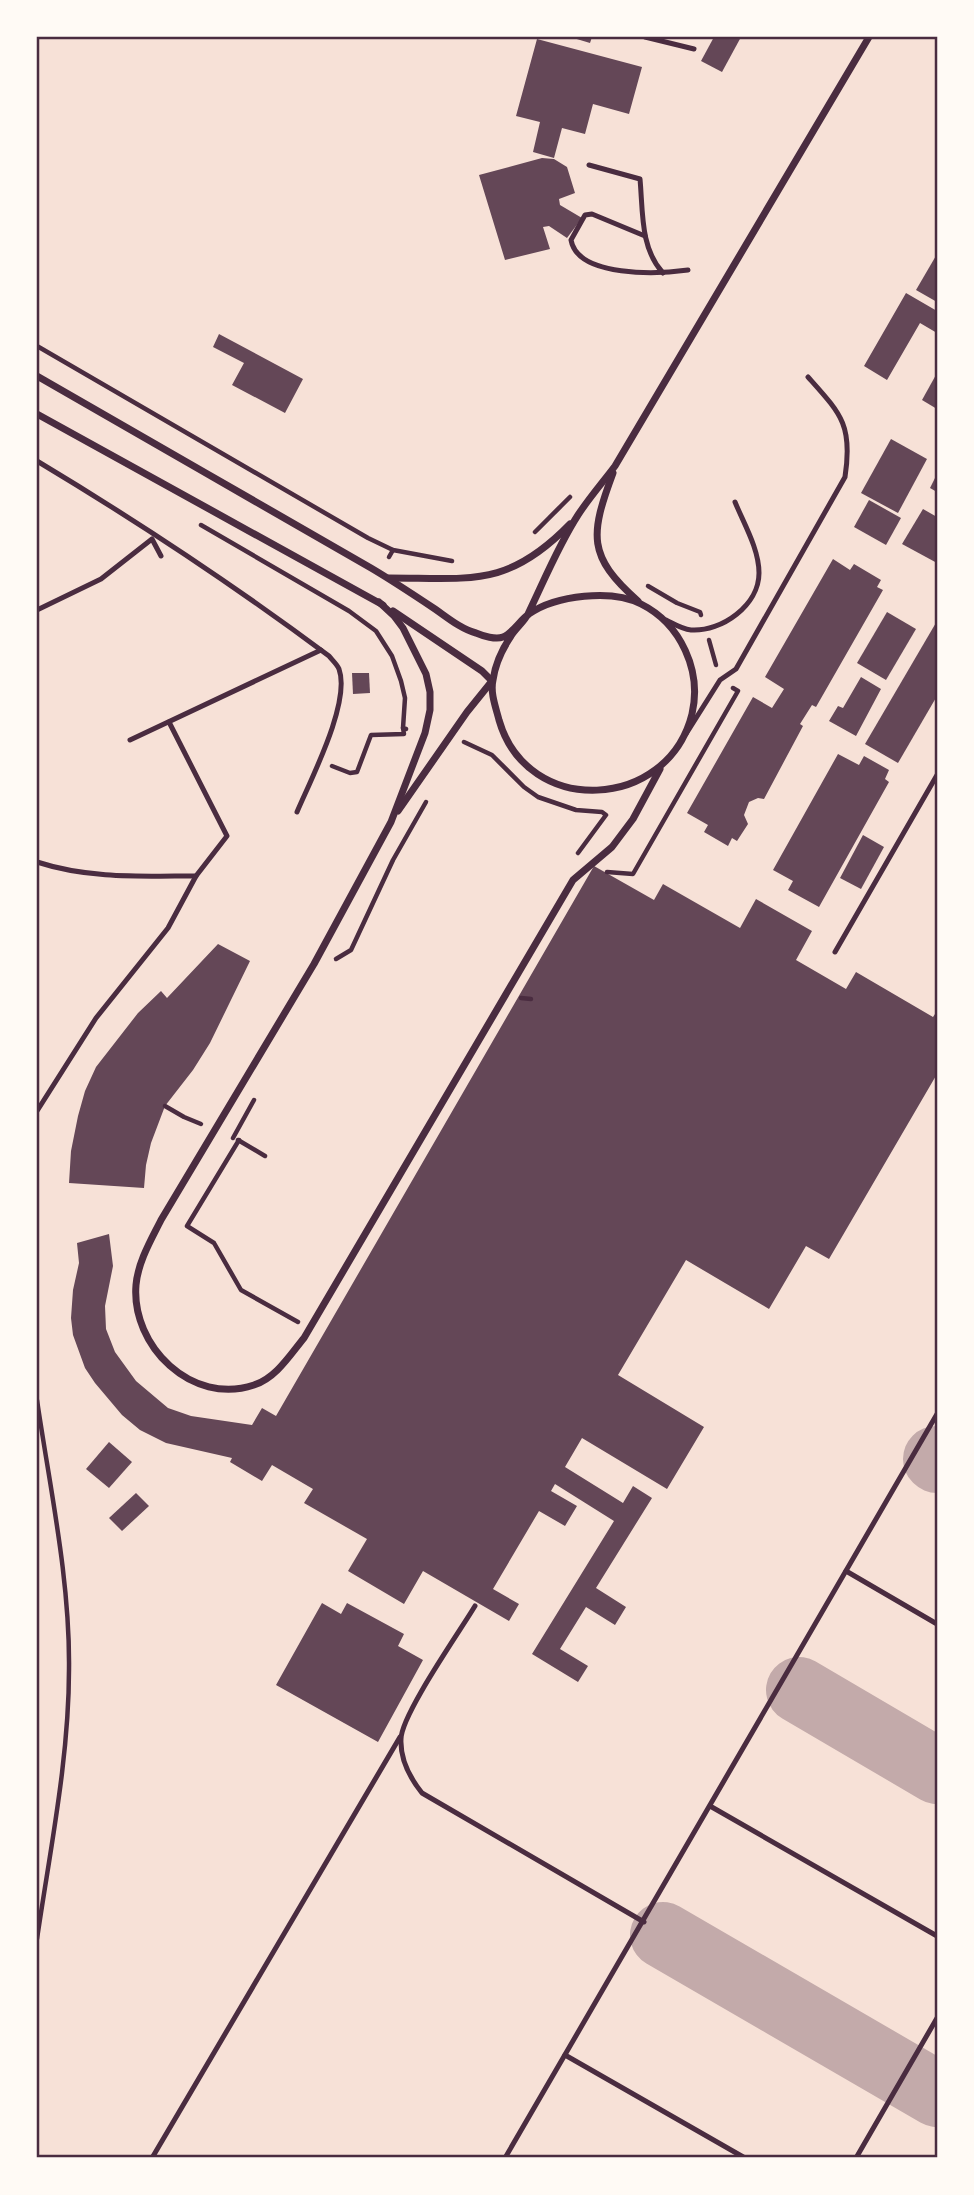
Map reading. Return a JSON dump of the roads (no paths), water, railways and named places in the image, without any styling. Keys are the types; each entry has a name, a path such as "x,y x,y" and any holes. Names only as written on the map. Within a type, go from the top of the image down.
{"street":[{"path":"388,578 465,579 508,570 541,551 577,516 615,466 869,37"},
{"path":"37,376 388,578 474,633 494,638 504,637 527,614 569,599 602,594 640,603"},
{"path":"37,414 379,602 482,671 492,681 496,709 510,745 533,770 560,785 578,790 612,790 646,778 664,763"},
{"path":"577,516 527,614 503,651 492,681 467,712 391,822 314,964 161,1220 143,1257 136,1283 137,1312 142,1328 150,1345 171,1367 187,1378 204,1385 242,1388 256,1385 270,1377 304,1338 573,880 612,847 633,819 664,763 683,740 695,690 692,671 680,640 663,619 620,585 601,557 597,542 599,510 615,466"},
{"path":"379,602 394,616 412,642 426,674 430,692 430,710 425,733 391,822"}],"lane":[{"path":"646,37 694,49"},
{"path":"589,164 640,179 645,236 650,255 663,273"},
{"path":"645,236 592,214 585,215 571,240 573,248 582,258 602,267 663,273 688,270"},
{"path":"683,740 720,680 737,669 845,477 848,455 846,430 838,411 808,377"},
{"path":"37,461 125,514 321,650 338,668 341,688 338,712 297,813"},
{"path":"663,619 694,630 734,617 748,603 758,583 758,558 734,502"},
{"path":"37,610 101,579 152,539 161,556"},
{"path":"130,740 321,650"},
{"path":"37,1111 96,1018 168,928 196,876 228,836 169,722"},
{"path":"835,952 937,775"},
{"path":"37,862 55,868 106,876 196,876"},
{"path":"505,2158 937,1414"},
{"path":"846,1571 937,1624"},
{"path":"152,2158 400,1737 409,1714 475,1606"},
{"path":"400,1737 410,1778 422,1793 644,1922"},
{"path":"710,1806 937,1936"},
{"path":"856,2158 937,2018"},
{"path":"565,2055 745,2158"}]}
